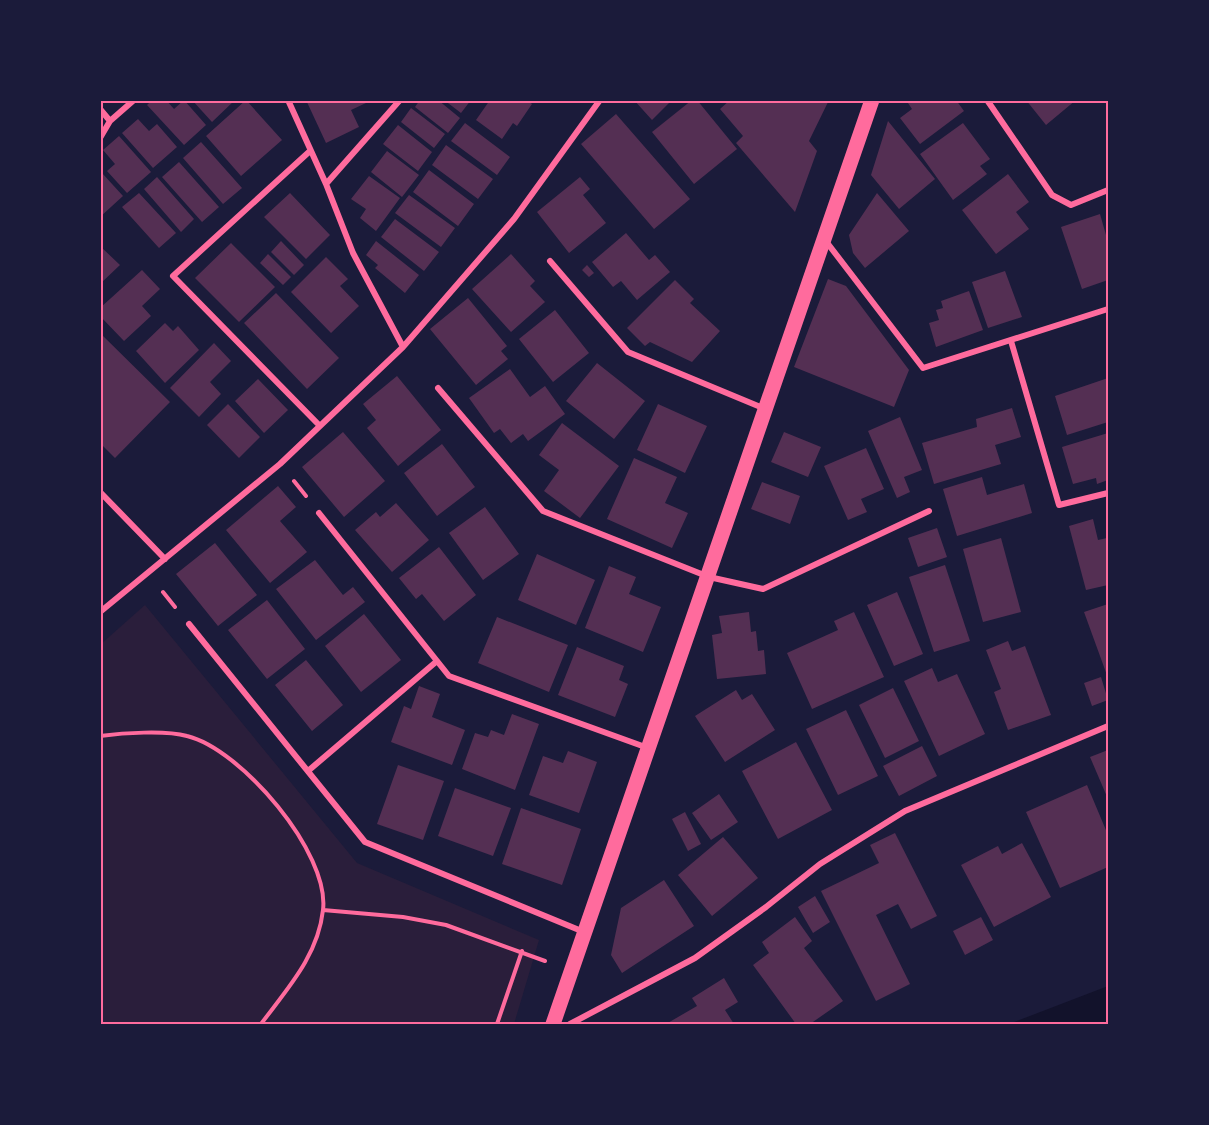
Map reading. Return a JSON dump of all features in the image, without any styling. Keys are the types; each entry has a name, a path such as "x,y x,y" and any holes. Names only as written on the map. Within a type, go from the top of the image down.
{"main road":[{"path":"553,1024 767,410 872,100"}],"street":[{"path":"100,138 111,121 134,100"},
{"path":"288,100 326,184 353,253 403,347"},
{"path":"326,184 400,100"},
{"path":"100,612 280,464 403,347 514,219 600,100"},
{"path":"987,100 1052,195 1071,205 1108,190"},
{"path":"100,109 111,121"},
{"path":"310,151 173,276 319,425"},
{"path":"825,239 923,368 1108,309"},
{"path":"550,261 628,352 767,410"},
{"path":"1011,341 1059,505 1108,493"},
{"path":"438,388 543,511 709,577 763,589 929,511"},
{"path":"100,492 165,559"},
{"path":"319,513 448,676 649,749"},
{"path":"189,624 365,842 585,933"},
{"path":"308,771 437,661"},
{"path":"570,1024 695,958 766,907 820,864 905,811 1108,726"}],"path":[{"path":"280,464 319,513"},
{"path":"147,573 189,624"},
{"path":"100,736 125,733 187,736 228,755 260,784 286,818 309,854 323,888 323,910 318,931 302,971 261,1024"},
{"path":"323,910 403,917 446,925 522,951 571,972"},
{"path":"497,1024 522,951"}],"shaded area":[{"path":"145,605 357,863 539,940 514,1024 101,1024 100,645"},
{"path":"1108,986 1108,1024 1009,1024"}],"building":[{"path":"152,100 166,100 174,109 184,100 206,125 184,145 147,105"},
{"path":"192,100 235,100 212,122"},
{"path":"246,100 282,140 241,176 206,136"},
{"path":"306,100 364,100 366,103 351,110 359,127 326,143"},
{"path":"420,100 438,100 460,118 448,133 415,107"},
{"path":"444,100 471,100 461,113"},
{"path":"490,100 527,100 532,104 517,126 513,123 502,139 476,120"},
{"path":"634,100 672,100 652,120"},
{"path":"692,100 697,100 737,149 694,184 652,132"},
{"path":"730,100 829,100 809,141 817,151 795,212 736,143 743,136 720,109"},
{"path":"906,100 956,100 964,111 920,144 900,118 912,109"},
{"path":"1026,100 1076,100 1046,125"},
{"path":"411,108 445,134 434,148 401,122"},
{"path":"616,114 690,199 654,229 581,144"},
{"path":"138,119 149,131 157,124 177,147 153,168 122,133"},
{"path":"888,121 935,179 899,209 871,175"},
{"path":"465,123 510,157 497,175 451,141"},
{"path":"963,123 990,159 980,166 987,174 953,200 920,154"},
{"path":"398,125 432,152 418,171 383,144"},
{"path":"119,136 151,172 127,193 107,171 115,164 103,150"},
{"path":"201,142 242,188 223,204 183,158"},
{"path":"446,145 493,179 478,199 432,165"},
{"path":"387,151 419,175 402,197 371,172"},
{"path":"179,162 219,207 202,222 162,177"},
{"path":"429,170 474,204 458,226 413,192"},
{"path":"102,173 123,196 100,217 100,175"},
{"path":"1008,174 1029,202 1016,212 1029,229 996,254 962,210"},
{"path":"369,176 400,198 376,231 360,218 366,209 351,199"},
{"path":"157,177 194,219 181,232 144,189"},
{"path":"580,177 590,189 583,195 606,223 569,253 537,212"},
{"path":"139,193 176,233 159,248 122,207"},
{"path":"290,193 330,235 306,259 264,217"},
{"path":"877,193 909,231 865,268 853,253 849,235"},
{"path":"409,195 455,228 441,247 395,213"},
{"path":"1100,214 1108,242 1108,280 1082,289 1061,227"},
{"path":"395,219 439,252 424,271 381,237"},
{"path":"626,233 649,260 655,255 670,272 637,300 621,281 613,287 592,262"},
{"path":"281,241 304,265 294,275 271,252"},
{"path":"376,241 419,275 405,293 375,268 378,265 366,255"},
{"path":"231,243 275,287 239,322 195,278"},
{"path":"100,246 120,265 100,284"},
{"path":"268,254 291,277 283,285 260,263"},
{"path":"511,254 535,281 530,286 545,302 511,332 472,289"},
{"path":"326,257 348,279 340,286 359,306 331,333 291,292"},
{"path":"587,265 594,273 589,277 582,270"},
{"path":"142,270 160,289 142,306 151,316 124,341 100,316 100,308"},
{"path":"1005,271 1022,317 988,328 972,282"},
{"path":"828,279 846,286 909,370 894,407 794,367"},
{"path":"675,280 694,299 690,303 720,331 692,362 650,342 645,346 627,328"},
{"path":"969,291 983,330 936,347 929,323 939,320 936,310 943,308 941,301"},
{"path":"276,293 339,358 307,389 244,323"},
{"path":"468,298 507,346 501,351 508,359 476,385 430,329"},
{"path":"555,310 589,353 553,382 519,339"},
{"path":"165,323 173,331 178,326 199,350 165,383 136,351"},
{"path":"100,333 170,402 115,458 100,443"},
{"path":"214,343 231,361 210,382 221,394 199,417 170,388"},
{"path":"597,363 645,401 614,439 566,401"},
{"path":"510,369 530,397 545,386 565,414 528,441 523,434 511,443 500,429 494,433 469,398"},
{"path":"397,376 441,430 398,466 367,428 376,420 363,404"},
{"path":"1108,378 1108,422 1067,435 1055,396"},
{"path":"258,379 288,410 264,433 235,401"},
{"path":"228,404 260,437 239,458 207,425"},
{"path":"658,404 707,426 685,473 637,450"},
{"path":"1012,408 1021,437 995,445 1001,464 934,484 922,443 977,427 976,419"},
{"path":"900,417 922,470 904,477 910,492 897,498 868,431"},
{"path":"562,423 619,466 580,518 544,491 559,470 539,455"},
{"path":"343,432 385,481 344,517 302,467"},
{"path":"784,432 821,447 808,477 771,462"},
{"path":"1108,433 1108,480 1097,484 1096,478 1073,484 1062,447"},
{"path":"442,444 475,487 437,516 404,473"},
{"path":"866,448 884,489 861,499 867,512 848,520 824,466"},
{"path":"634,458 677,477 665,503 688,513 672,548 607,519"},
{"path":"982,477 987,495 1024,484 1032,513 957,536 943,489"},
{"path":"762,482 800,496 790,524 751,509"},
{"path":"278,486 296,507 280,521 307,552 270,583 226,530"},
{"path":"396,503 429,540 392,572 355,530 376,512 380,517"},
{"path":"485,507 519,554 483,580 449,533"},
{"path":"1093,519 1098,540 1107,538 1108,585 1086,590 1069,526"},
{"path":"937,528 947,557 918,567 908,538"},
{"path":"1001,538 1021,612 983,622 963,549"},
{"path":"215,543 257,595 218,626 176,574"},
{"path":"439,547 476,595 444,621 422,594 416,599 399,578"},
{"path":"537,554 595,580 576,625 518,600"},
{"path":"315,560 343,595 353,587 365,602 316,640 276,589"},
{"path":"945,565 970,641 934,652 909,577"},
{"path":"609,566 636,577 629,594 661,607 643,652 585,628"},
{"path":"897,592 923,654 894,666 867,605"},
{"path":"267,600 305,649 267,679 228,630"},
{"path":"1108,604 1108,678 1084,612"},
{"path":"749,612 751,632 756,631 758,651 764,650 766,674 717,679 712,635 722,633 719,616"},
{"path":"854,612 884,677 812,709 787,653 838,630 834,621"},
{"path":"364,614 401,660 361,692 325,646"},
{"path":"497,617 568,645 549,692 478,663"},
{"path":"1008,641 1012,651 1025,646 1051,715 1008,730 994,692 1001,689 986,650"},
{"path":"577,647 624,666 619,680 628,684 615,717 558,695"},
{"path":"306,660 343,705 312,731 275,685"},
{"path":"932,668 938,682 957,674 985,734 939,756 904,681"},
{"path":"1101,677 1108,700 1092,706 1084,683"},
{"path":"419,686 440,694 432,717 465,730 452,765 391,742 404,706 411,709"},
{"path":"893,688 919,741 885,758 859,705"},
{"path":"736,690 742,700 752,694 775,730 725,762 695,716"},
{"path":"846,710 878,776 838,795 806,729"},
{"path":"512,714 539,724 515,790 462,769 475,733 488,737 491,730 504,735"},
{"path":"796,742 832,810 778,839 742,771"},
{"path":"922,746 937,776 899,796 883,766"},
{"path":"1108,750 1108,799 1090,757"},
{"path":"568,751 597,762 579,813 529,795 543,756 563,763"},
{"path":"398,765 444,781 423,840 377,824"},
{"path":"1087,785 1108,835 1108,867 1060,888 1026,812"},
{"path":"455,788 511,808 493,856 438,836"},
{"path":"719,794 738,822 711,840 692,813"},
{"path":"521,808 581,829 562,885 502,864"},
{"path":"685,812 701,844 688,851 672,819"},
{"path":"895,833 937,916 911,929 898,904 876,915 910,984 876,1001 821,891 879,863 870,845"},
{"path":"723,837 758,878 712,916 678,875"},
{"path":"1022,843 1051,897 994,927 961,865 998,846 1002,854"},
{"path":"664,880 694,926 622,973 611,955 621,908"},
{"path":"815,896 830,922 813,933 798,907"},
{"path":"795,917 812,941 804,948 843,1001 810,1024 796,1024 753,965 769,953 762,942"},
{"path":"981,917 993,940 965,955 953,931"},
{"path":"724,978 738,1002 725,1010 734,1024 666,1024 697,1006 692,998"}]}
